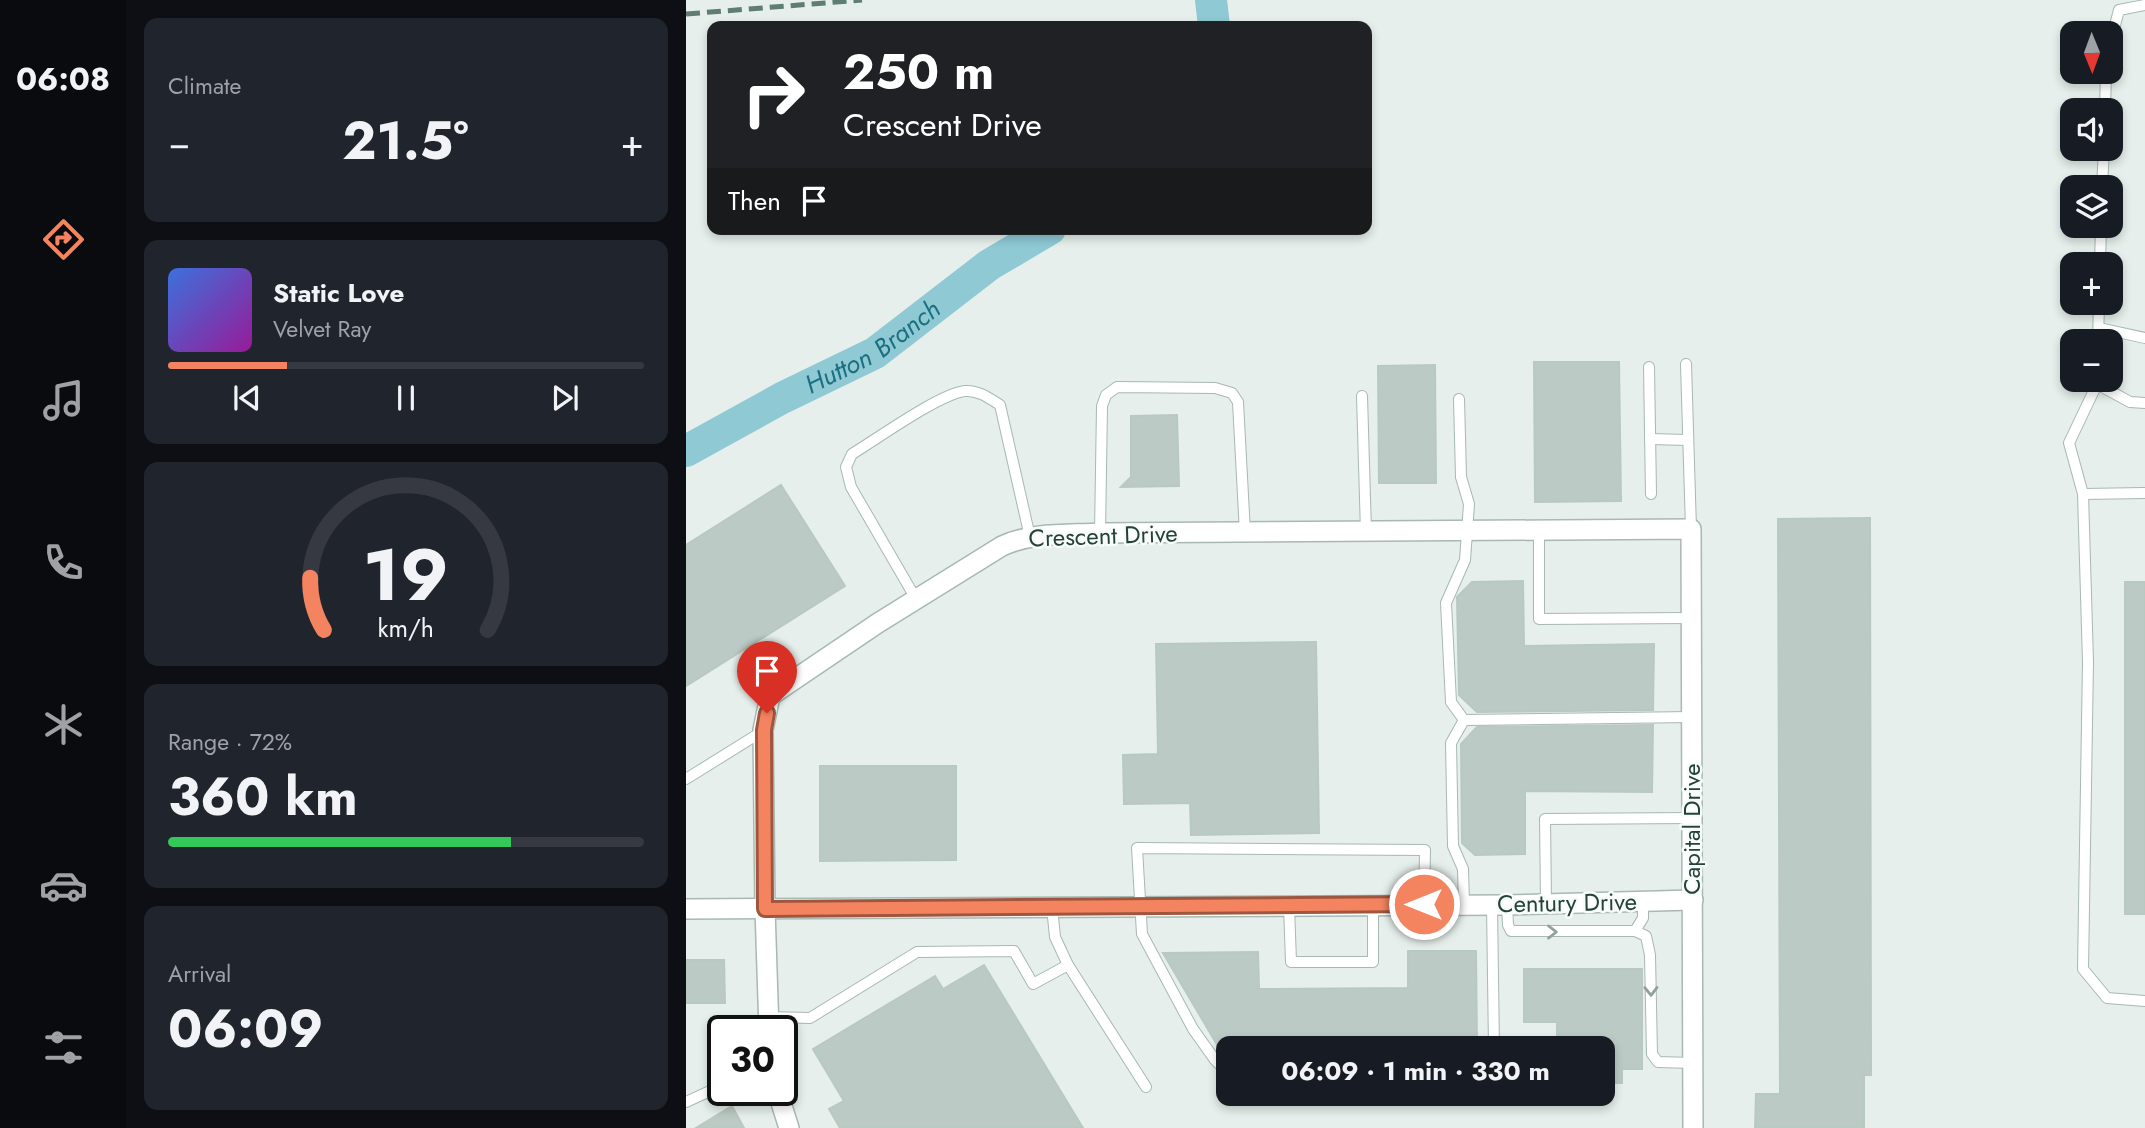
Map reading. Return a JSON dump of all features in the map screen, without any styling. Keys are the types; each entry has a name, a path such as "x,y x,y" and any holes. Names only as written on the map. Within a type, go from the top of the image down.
{"street":[{"name":"Crescent Drive","path":"768,1015 764,730 770,696 916,599 1002,546 1030,537 1100,533 1691,530"},
{"name":"Capital Drive","path":"1691,530 1693,1128"},
{"name":"Century Drive","path":"686,909 1289,906 1693,900"},
{"path":"782,1106 789,1128"}],"lane":[{"path":"2116,21 2119,10 2145,5"},
{"path":"2099,315 2099,328 2145,338"},
{"path":"1686,364 1691,530"},
{"path":"1649,367 1651,494"},
{"path":"1100,533 1102,406 1106,395 1116,387 1215,388 1232,393 1238,402 1245,533"},
{"path":"916,599 851,487 846,467 852,454 937,402 965,391 982,394 1000,405 1030,537"},
{"path":"2092,392 2068,443 2084,494 2088,662 2083,969 2107,998 2145,1000"},
{"path":"2114,392 2130,402 2145,403"},
{"path":"1362,396 1366,532"},
{"path":"1459,399 1461,477 1469,504 1465,560 1446,603 1451,702 1464,720"},
{"path":"1650,439 1688,440"},
{"path":"2084,494 2145,494"},
{"path":"1539,532 1539,619 1691,618"},
{"path":"1464,720 1692,717"},
{"path":"1464,720 1451,743 1453,846 1463,869 1464,904"},
{"path":"686,779 764,730"},
{"path":"1546,903 1545,819 1692,818"},
{"path":"1216,1061 1193,1029 1142,934 1137,848 1425,850 1424,904"},
{"path":"1635,931 1643,918 1643,902"},
{"path":"1500,904 1511,931 1635,931 1647,936 1650,955 1652,1054 1658,1062 1693,1063"},
{"path":"1494,1036 1500,904"},
{"path":"1289,906 1291,962 1318,962 1373,961 1374,905"},
{"path":"1052,907 1055,937 1068,965 1146,1087"},
{"path":"798,1020 810,1018 917,953 1014,951 1033,984 1068,965"},
{"path":"686,1103 707,1093"}],"building":[{"path":"1534,362 1619,362 1621,501 1535,502"},
{"path":"1435,365 1436,483 1379,483 1378,366"},
{"path":"1177,415 1179,486 1121,487 1131,477 1131,416"},
{"path":"781,485 845,586 686,686 686,545"},
{"path":"1870,518 1871,1075 1864,1075 1864,1128 1755,1128 1756,1094 1780,1094 1778,519"},
{"path":"1523,581 1524,646 1654,644 1653,710 1477,712 1459,695 1457,597 1472,582"},
{"path":"2125,582 2145,582 2145,914 2125,914"},
{"path":"1316,642 1319,833 1191,835 1190,803 1124,804 1123,755 1158,754 1156,644"},
{"path":"1653,725 1652,792 1525,791 1525,854 1475,855 1462,843 1461,744 1477,727"},
{"path":"820,766 956,766 956,860 820,861"},
{"path":"1408,951 1476,951 1477,1036 1216,1036 1216,1043 1163,953 1258,952 1259,989 1408,988"},
{"path":"686,960 724,960 725,1003 686,1003"},
{"path":"984,965 1083,1128 840,1128 829,1109 844,1101 813,1049 935,976 943,989"},
{"path":"1524,969 1642,969 1642,1069 1622,1069 1622,1083 1615,1083 1615,1036 1557,1036 1557,1022 1524,1022"},
{"path":"732,1106 744,1128 696,1128"}],"waterway":[{"name":"Hutton Branch","path":"1211,0 1213,21"},
{"name":"Hutton Branch","path":"686,451 782,398 875,353 989,265 1040,235"}],"railway":[{"path":"686,14 862,0"}],"route":[{"path":"767,713 764,730 765,909 1424,904"}]}
